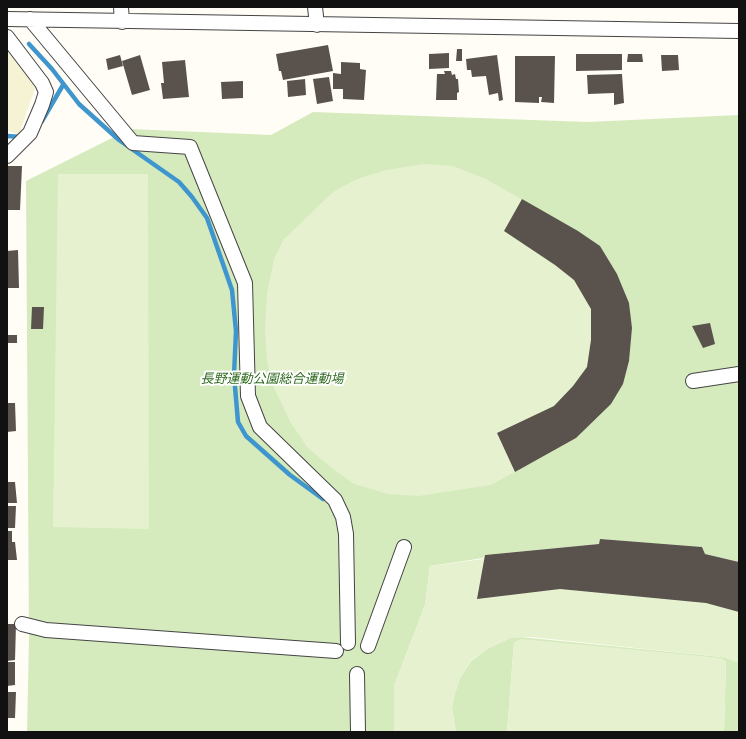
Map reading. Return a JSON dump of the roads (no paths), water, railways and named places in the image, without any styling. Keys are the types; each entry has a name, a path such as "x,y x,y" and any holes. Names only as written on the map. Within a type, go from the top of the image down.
{"street":[{"path":"121,7 122,22"},
{"path":"316,7 317,26"},
{"path":"30,19 133,142 190,147 246,283 248,396 260,427 335,500 343,517 346,534 348,643"},
{"path":"7,20 30,19 317,26 739,31"},
{"path":"7,37 42,83 46,92 30,133 7,156"},
{"path":"693,381 739,374"},
{"path":"368,646 404,547"},
{"path":"22,624 46,630 336,651"},
{"path":"357,674 358,732"}],"waterway":[{"path":"29,44 52,69 79,104 119,140 179,182 207,218 232,290 236,331 234,375 238,422 246,436 290,475 323,499"},
{"path":"42,121 63,85"},
{"path":"7,136 22,137"}],"park label":[{"name":"長野運動公園総合運動場","path":"272,380"}]}
